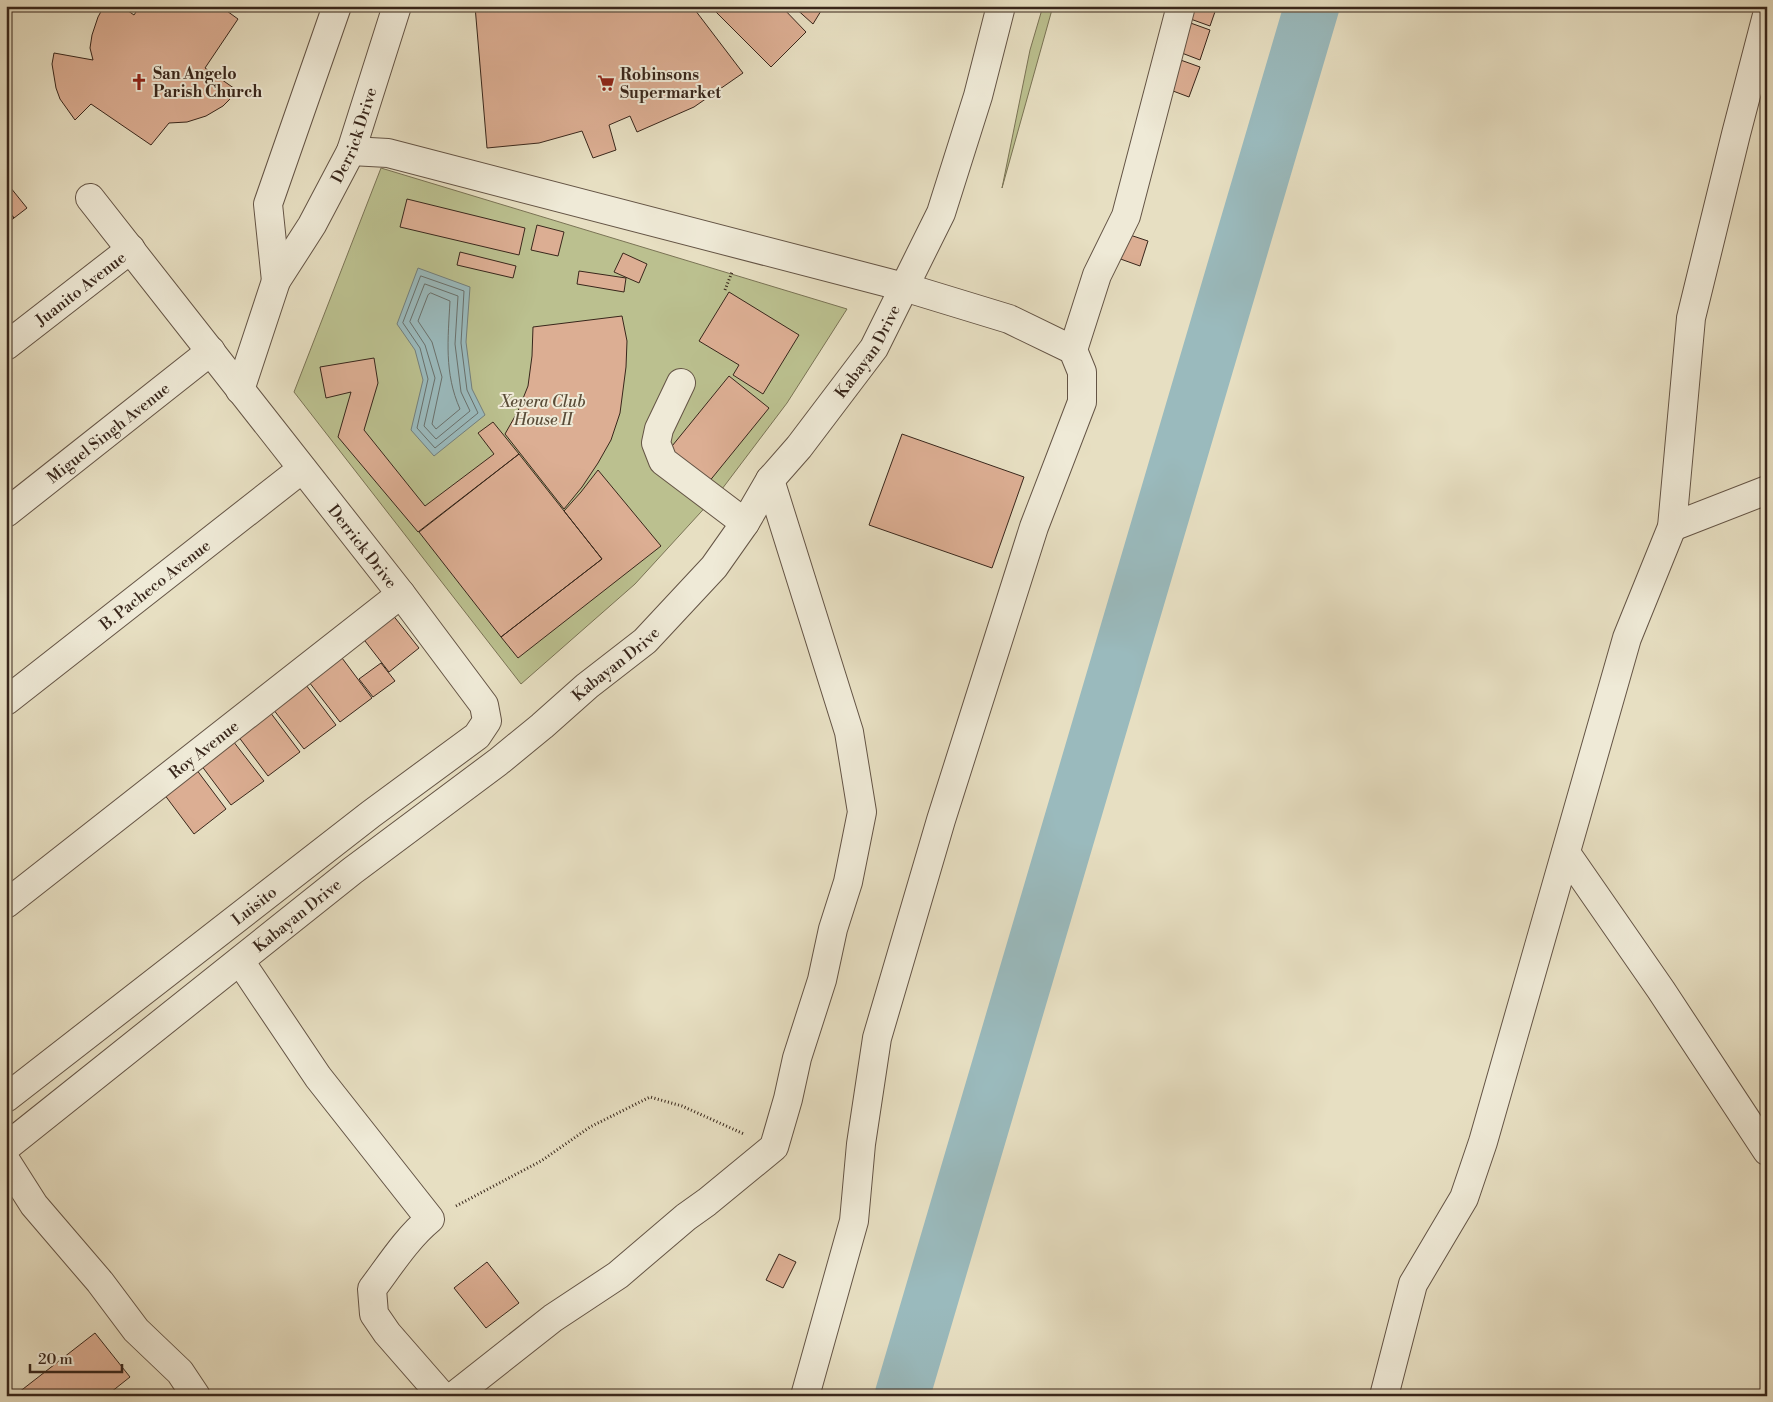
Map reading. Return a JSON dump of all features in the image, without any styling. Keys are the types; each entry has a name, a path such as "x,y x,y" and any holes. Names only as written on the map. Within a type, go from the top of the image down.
{"street":[{"name":"Derrick Drive","path":"276,281 268,204 336,6"},
{"name":"Derrick Drive","path":"240,390 276,281 312,225 351,151 397,6"},
{"name":"Kabayan Drive","path":"6,1147 352,870 498,762 542,726 587,686 645,641 714,567 745,523 770,480 799,447 874,348 941,213 978,96 1001,6"},
{"path":"804,1396 854,1221 861,1144 877,1038 941,820 1034,527 1082,402 1082,372 1073,350 1097,275 1126,216 1181,6"},
{"path":"1384,1396 1413,1284 1464,1198 1483,1142 1627,638 1672,526 1691,318 1767,15"},
{"path":"351,151 388,153 904,287 1009,319 1073,350"},
{"name":"Derrick Drive","path":"90,198 401,594 484,705"},
{"name":"Juanito Avenue","path":"6,346 131,249"},
{"name":"Miguel Singh Avenue","path":"6,513 211,351"},
{"path":"682,383 659,429 656,444 663,461 745,523"},
{"name":"B. Pacheco Avenue","path":"6,701 302,469"},
{"path":"454,1396 553,1318 618,1274 774,1147 788,1099 797,1058 822,980 833,929 848,882 862,812 849,732 770,480"},
{"path":"1672,526 1767,490"},
{"name":"Roy Avenue","path":"6,904 401,594"},
{"name":"Luisito","path":"6,1098 356,826 478,736 486,721 484,705"},
{"path":"1566,853 1767,1151"},
{"path":"240,961 318,1077 430,1219 405,1245 372,1289 374,1314 387,1333 442,1396"},
{"path":"6,1161 34,1205 100,1282 136,1330 180,1372 196,1396"}],"path":[{"path":"430,1219 541,1161 590,1127 650,1097 682,1106 774,1147"}],"green space":[{"path":"1043,6 1053,6 1002,188 1030,50"},
{"name":"Xevera Club House II","path":"381,168 847,309 787,403 722,489 635,584 521,684 294,392"}],"water":[{"path":"418,268 470,287 466,342 472,389 485,415 434,456 411,430 423,380 415,350 397,324"}],"building":[{"path":"74,6 86,6 79,12"},
{"name":"San Angelo Parish Church","path":"104,6 121,6 134,15 140,6 220,6 238,19 205,68 238,91 223,106 206,116 187,122 169,123 151,145 91,104 75,120 60,99 56,88 52,64 54,53 93,60 90,48 92,35"},
{"name":"Robinsons Supermarket","path":"475,6 692,6 743,73 694,107 637,132 630,116 609,125 616,150 593,158 582,131 539,143 487,148"},
{"path":"710,6 781,6 806,32 771,67"},
{"path":"793,6 824,6 813,24"},
{"path":"1189,6 1217,6 1210,26 1185,17"},
{"path":"1185,21 1210,30 1200,60 1174,50"},
{"path":"1175,58 1200,67 1189,97 1165,88"},
{"path":"6,182 27,208 14,218 6,208"},
{"path":"407,199 525,228 519,255 400,227"},
{"path":"6,208 14,218 6,224"},
{"path":"537,225 564,232 558,256 531,250"},
{"path":"1124,233 1148,241 1140,266 1115,257"},
{"path":"460,252 516,266 513,278 457,265"},
{"path":"623,253 647,264 639,283 614,272"},
{"path":"579,271 626,278 624,292 577,284"},
{"path":"729,292 799,335 763,394 733,375 739,365 699,341"},
{"path":"622,316 627,341 626,367 620,413 611,440 598,463 564,509 505,434 518,411 528,386 533,327"},
{"path":"374,358 378,383 364,430 425,506 494,454 478,433 493,422 519,454 418,532 338,437 351,392 326,398 320,367"},
{"path":"729,376 769,408 708,483 668,451"},
{"path":"902,434 1024,477 992,568 869,525"},
{"path":"519,454 602,559 501,637 419,532"},
{"path":"598,470 661,546 518,658 501,637 602,559 564,511"},
{"path":"388,609 419,648 389,672 358,632"},
{"path":"342,658 372,698 340,722 309,682"},
{"path":"381,663 395,681 373,697 359,679"},
{"path":"306,685 336,725 304,749 273,709"},
{"path":"270,712 300,752 268,776 238,736"},
{"path":"233,741 264,781 231,805 201,765"},
{"path":"196,769 226,809 194,834 164,794"},
{"path":"779,1254 796,1262 783,1288 766,1280"},
{"path":"487,1262 519,1303 486,1328 454,1288"},
{"path":"95,1333 130,1377 106,1396 14,1396"}],"waterway":[{"path":"902,1396 1312,6"}],"place":[{"name":"San Angelo Parish Church","path":"139,82"},
{"name":"Robinsons Supermarket","path":"606,83"}]}
